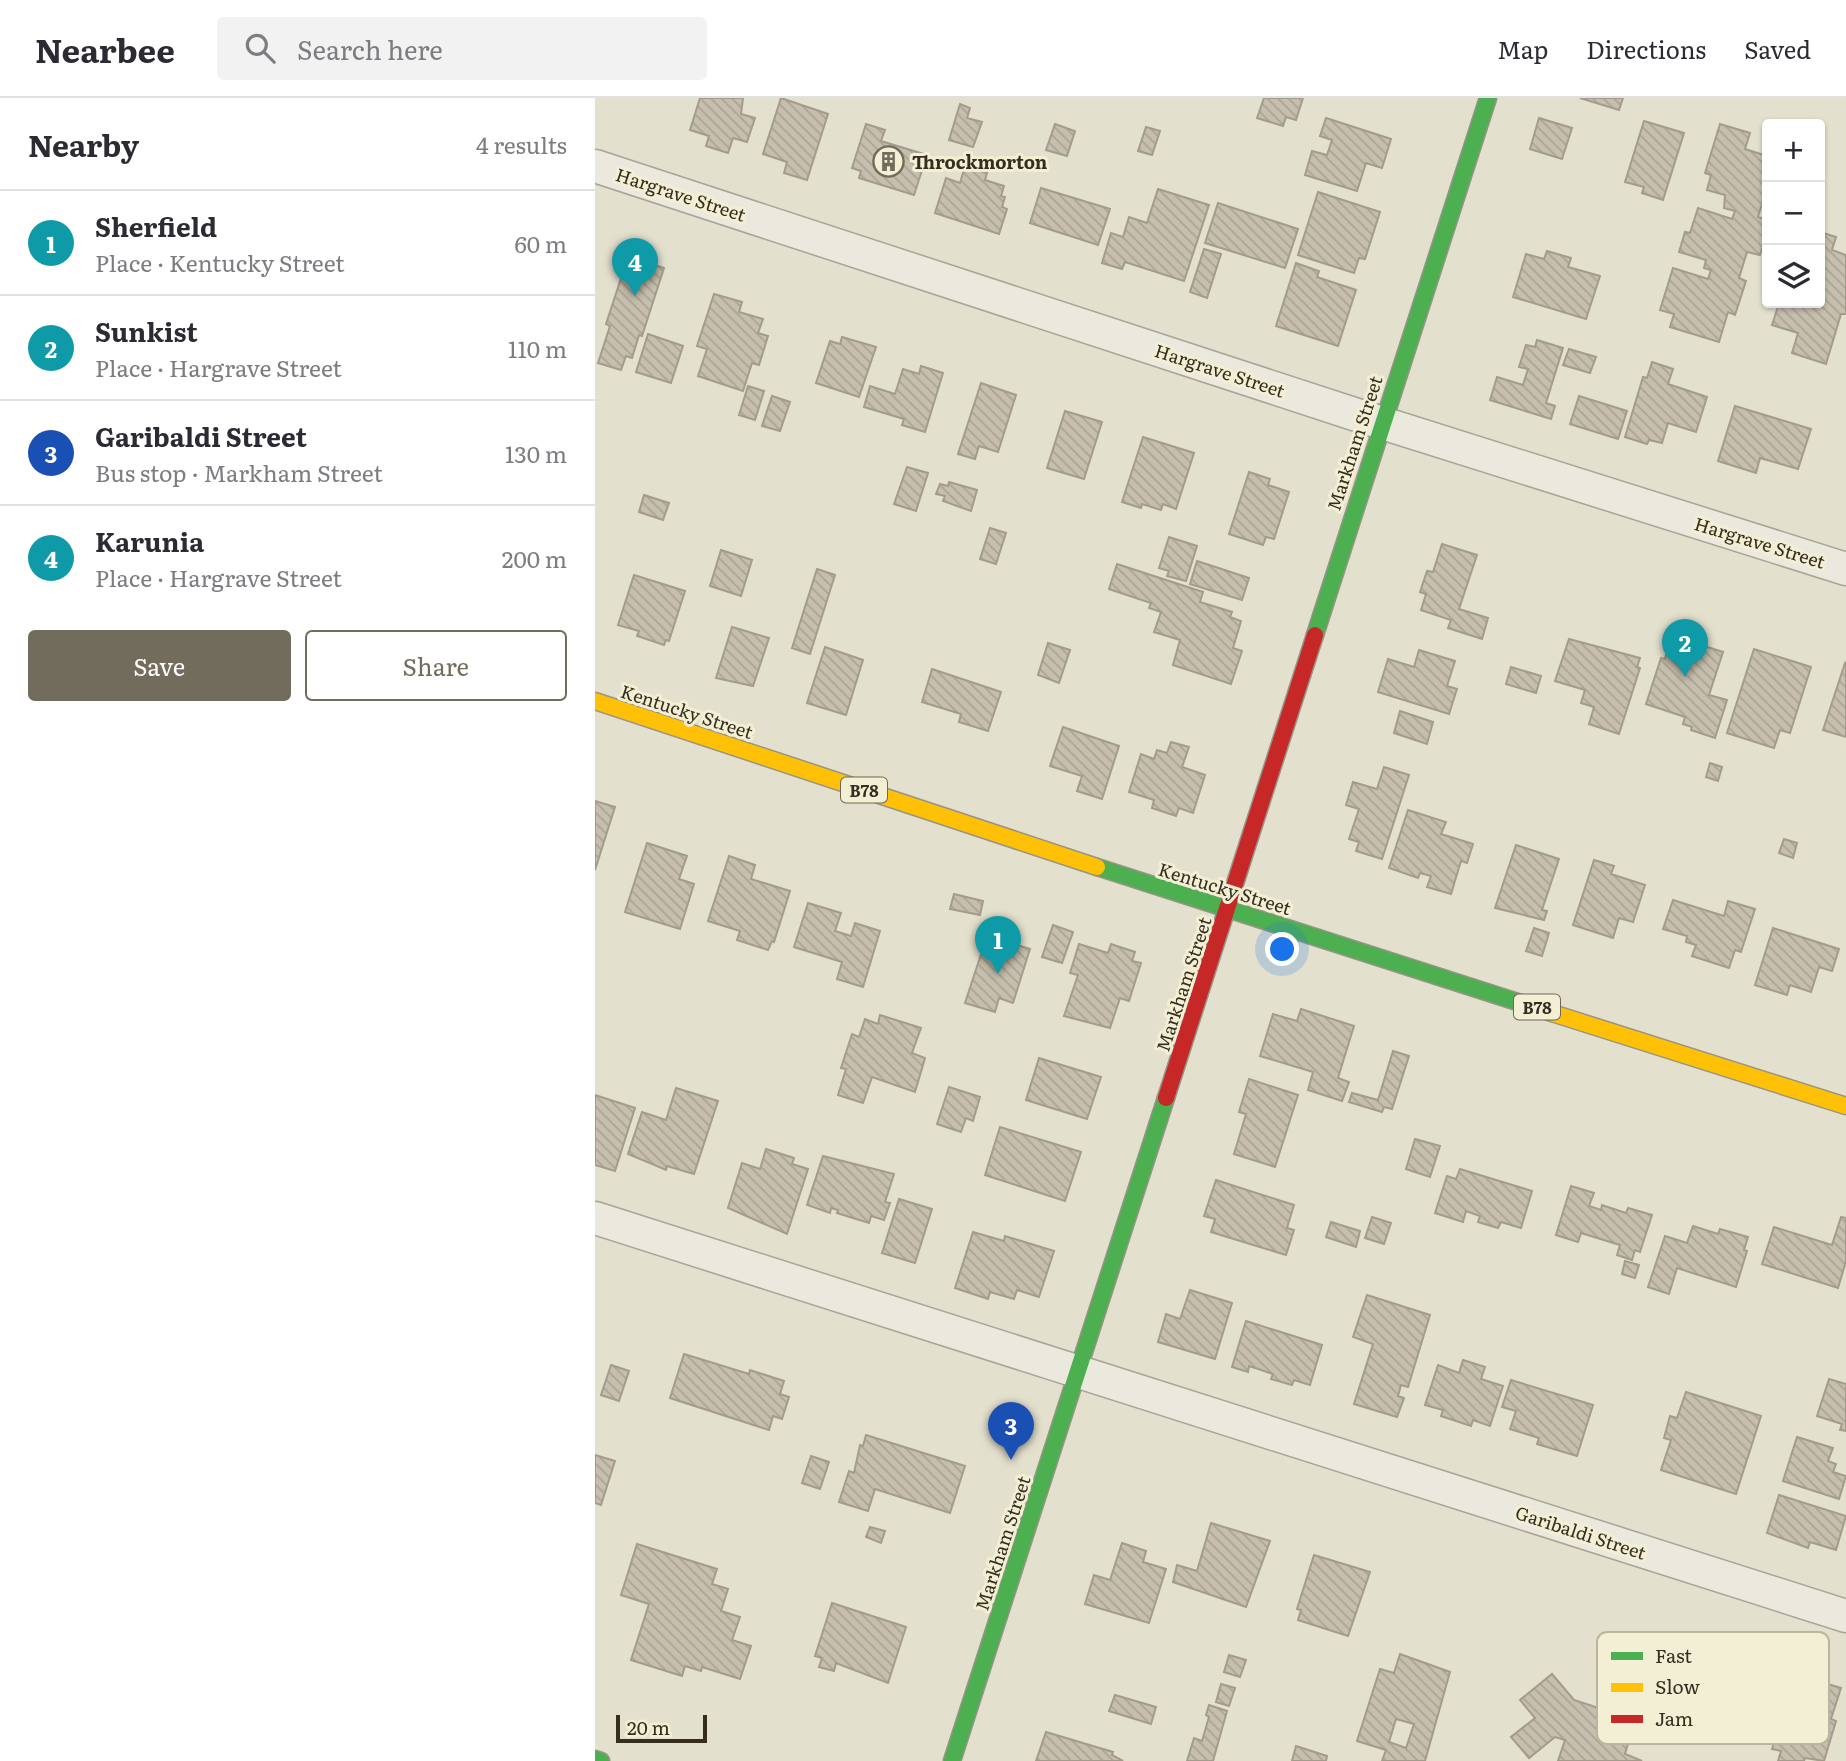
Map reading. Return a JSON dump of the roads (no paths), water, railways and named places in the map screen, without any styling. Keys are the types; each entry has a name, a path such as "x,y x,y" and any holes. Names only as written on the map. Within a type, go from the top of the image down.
{"street":[{"name":"Markham Street","path":"952,1761 1228,908 1381,423 1488,98"},
{"name":"Hargrave Street","path":"595,166 1381,423 1846,569"},
{"name":"Kentucky Street","path":"595,701 1846,1106"},
{"name":"Garibaldi Street","path":"595,1218 1846,1616"},
{"path":"595,1759 601,1761"}],"place":[{"name":"Throckmorton","path":"889,161"},
{"name":"Karunia","path":"635,296"},
{"name":"Sunkist","path":"1685,677"},
{"name":"Sherfield","path":"998,974"},
{"name":"Garibaldi Street","path":"1011,1460"}]}
